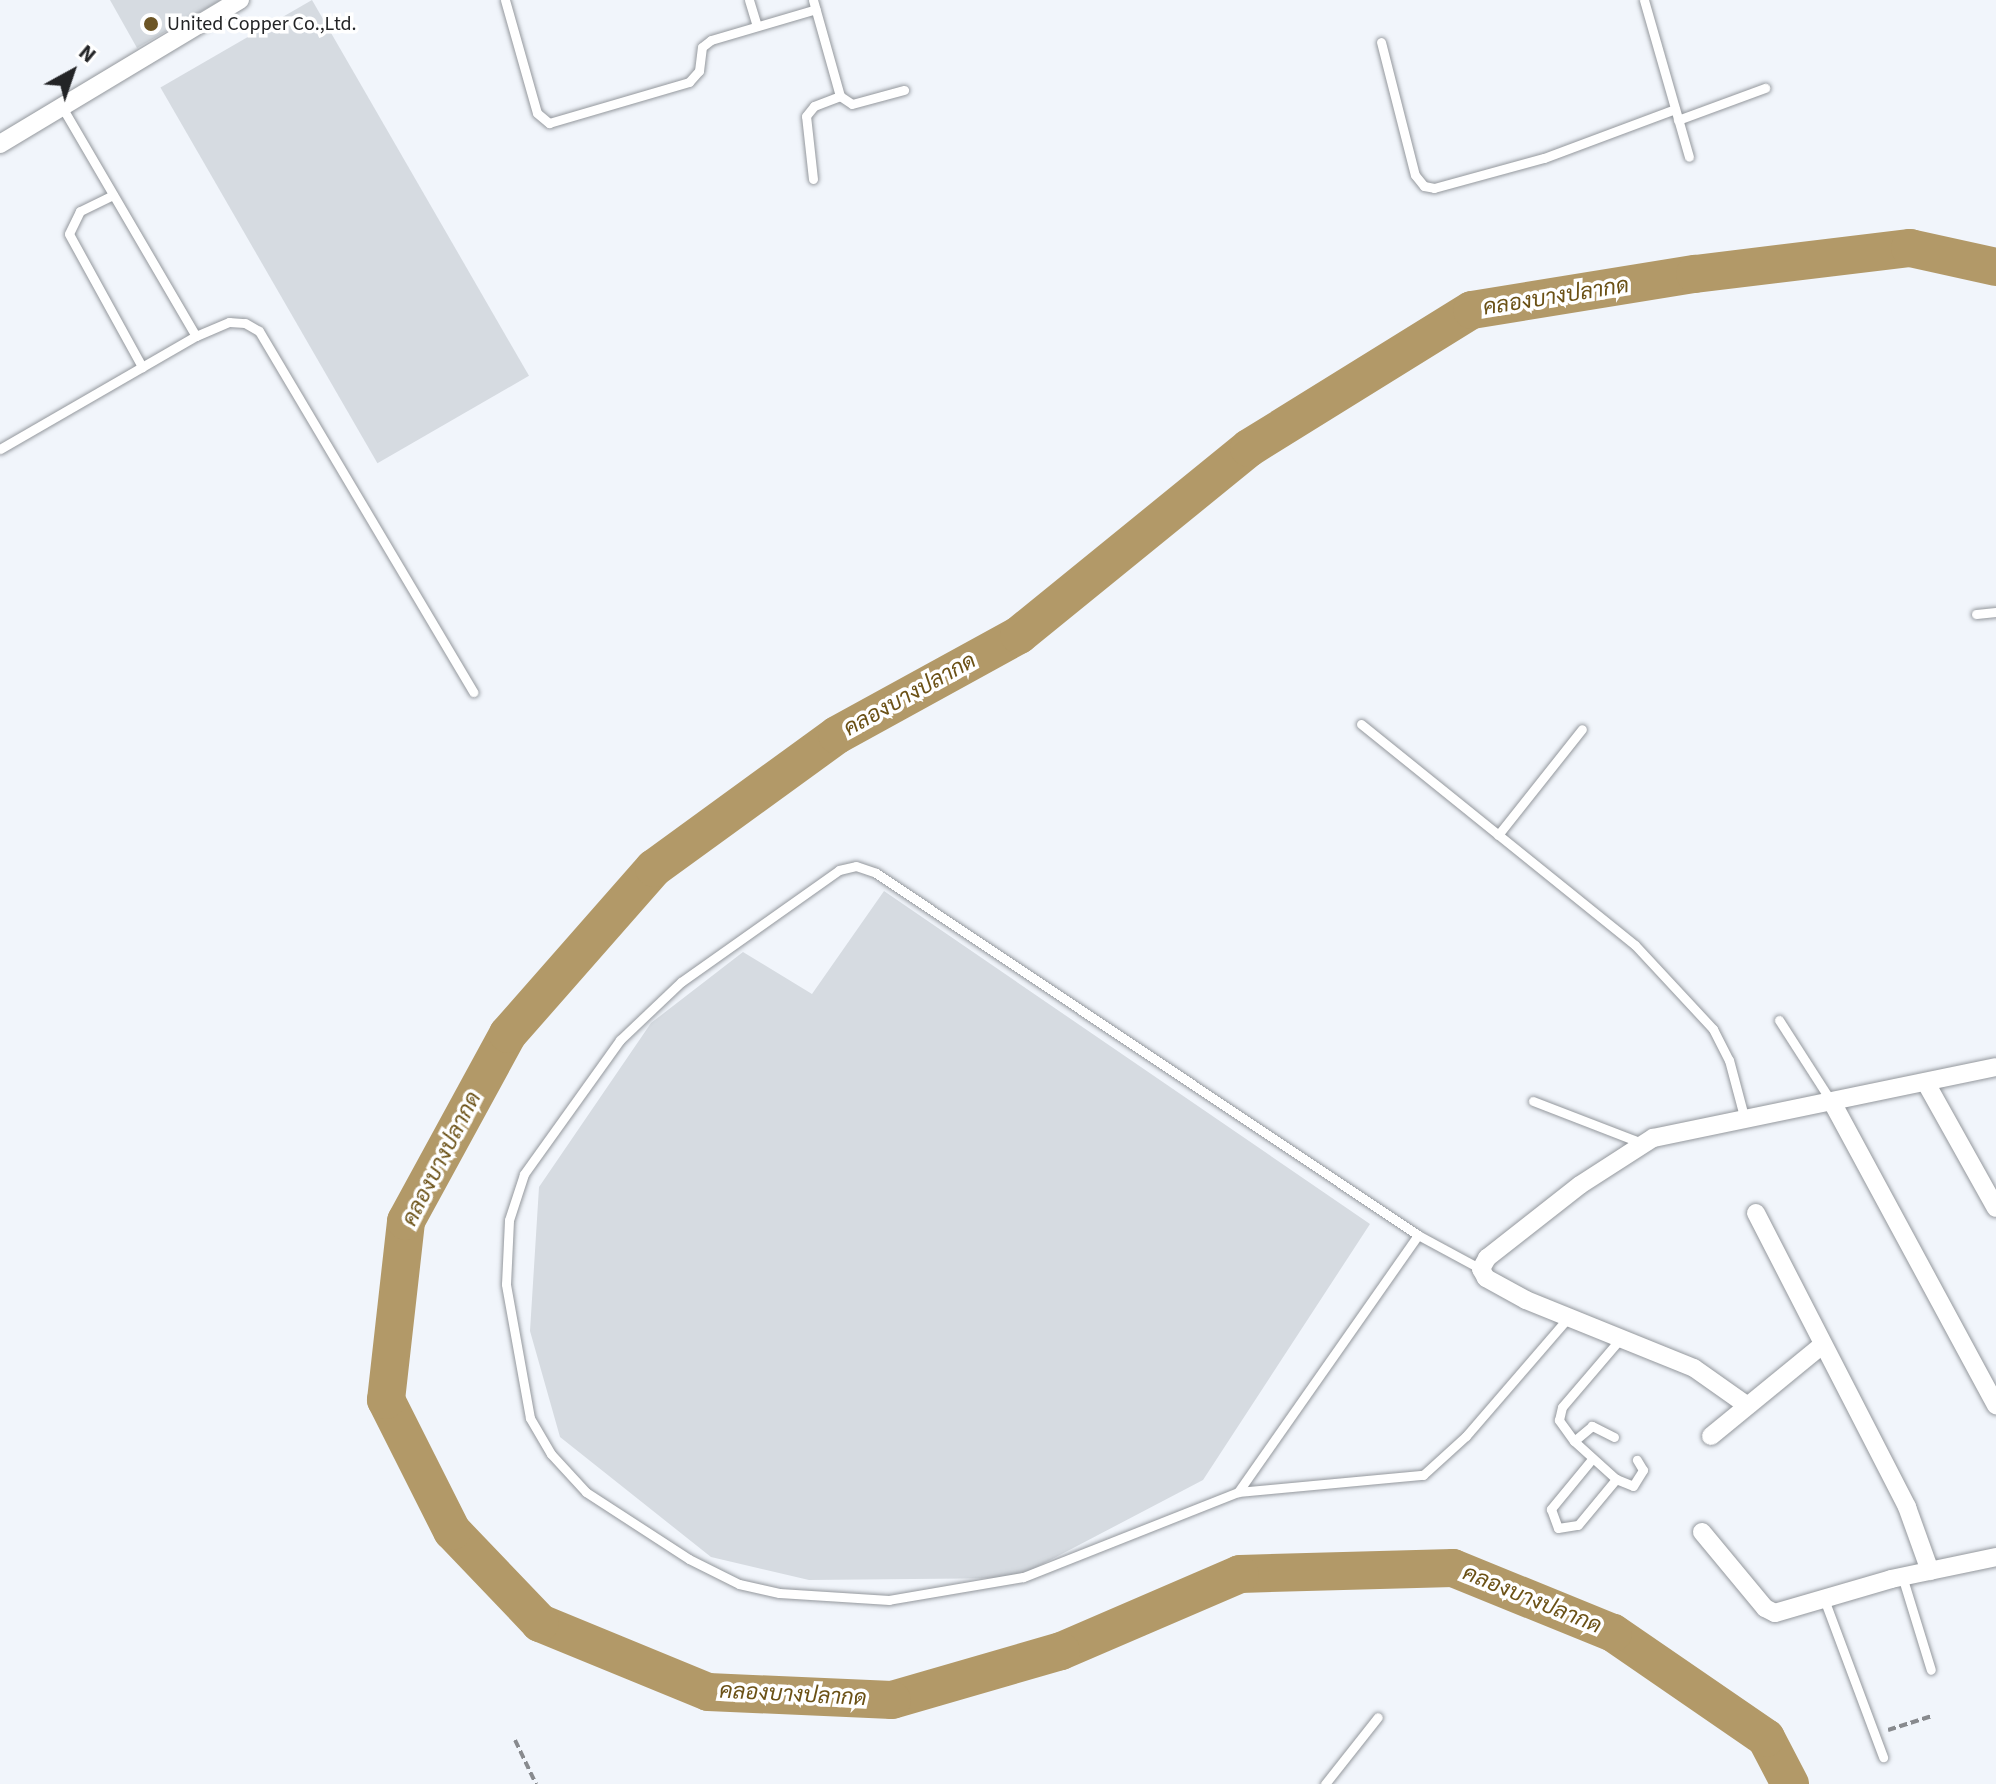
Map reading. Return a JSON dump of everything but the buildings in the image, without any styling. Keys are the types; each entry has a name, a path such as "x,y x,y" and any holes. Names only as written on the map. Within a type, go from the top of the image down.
{"street":[{"path":"0,144 240,0"},
{"path":"1745,1404 1694,1368 1568,1318 1503,1288 1481,1269 1487,1258 1580,1185 1643,1143 1996,1067"},
{"path":"1926,1083 1996,1208"},
{"path":"1832,1102 1996,1405"},
{"path":"1756,1213 1907,1507 1930,1571"},
{"path":"1711,1436 1745,1404 1822,1345"},
{"path":"1702,1532 1765,1608 1775,1613 1902,1576 1996,1557"}],"lane":[{"path":"505,0 537,113 549,123 689,82 699,71 702,47 815,5 840,96 852,104 904,90"},
{"path":"749,0 757,26"},
{"path":"1644,0 1689,157"},
{"path":"1381,42 1415,175 1424,186 1434,188 1544,158 1765,88"},
{"path":"813,179 806,116 814,106 840,96"},
{"path":"62,107 196,336"},
{"path":"113,195 80,211 69,234 142,367"},
{"path":"0,449 196,336 229,322 245,323 259,331 473,692"},
{"path":"1976,614 1996,612"},
{"path":"1361,724 1635,945 1713,1029 1729,1060 1745,1120"},
{"path":"1498,835 1582,729"},
{"path":"1481,1269 1418,1235 876,873 856,866 839,870 681,982 611,1051 524,1174 509,1220 506,1284 530,1418 551,1454 586,1492 689,1559 739,1584 779,1593 889,1600 946,1593 1023,1577 1238,1492 1423,1475 1466,1436 1568,1318"},
{"path":"1779,1020 1832,1102"},
{"path":"1533,1101 1643,1143"},
{"path":"1238,1492 1418,1235"},
{"path":"1620,1339 1562,1407 1559,1420 1574,1441 1616,1479 1633,1486 1643,1475 1637,1460"},
{"path":"1574,1441 1592,1426 1614,1437"},
{"path":"1592,1459 1551,1509 1558,1528 1578,1525 1616,1479"},
{"path":"1902,1576 1931,1670"},
{"path":"1823,1597 1883,1757"},
{"path":"1325,1784 1378,1717"}],"path":[{"path":"1875,1735 1932,1716"},
{"path":"515,1740 536,1784"}],"waterway":[{"name":"คลองบางปลากด","path":"1790,1784 1766,1738 1613,1633 1453,1568 1240,1574 1061,1651 892,1700 708,1692 540,1623 452,1531 386,1400 406,1221 508,1034 654,868 837,735 1019,635 1249,448 1472,310 1695,274 1910,248 1996,267"}],"place":[{"name":"United Copper Co.,Ltd.","path":"151,24"}]}
